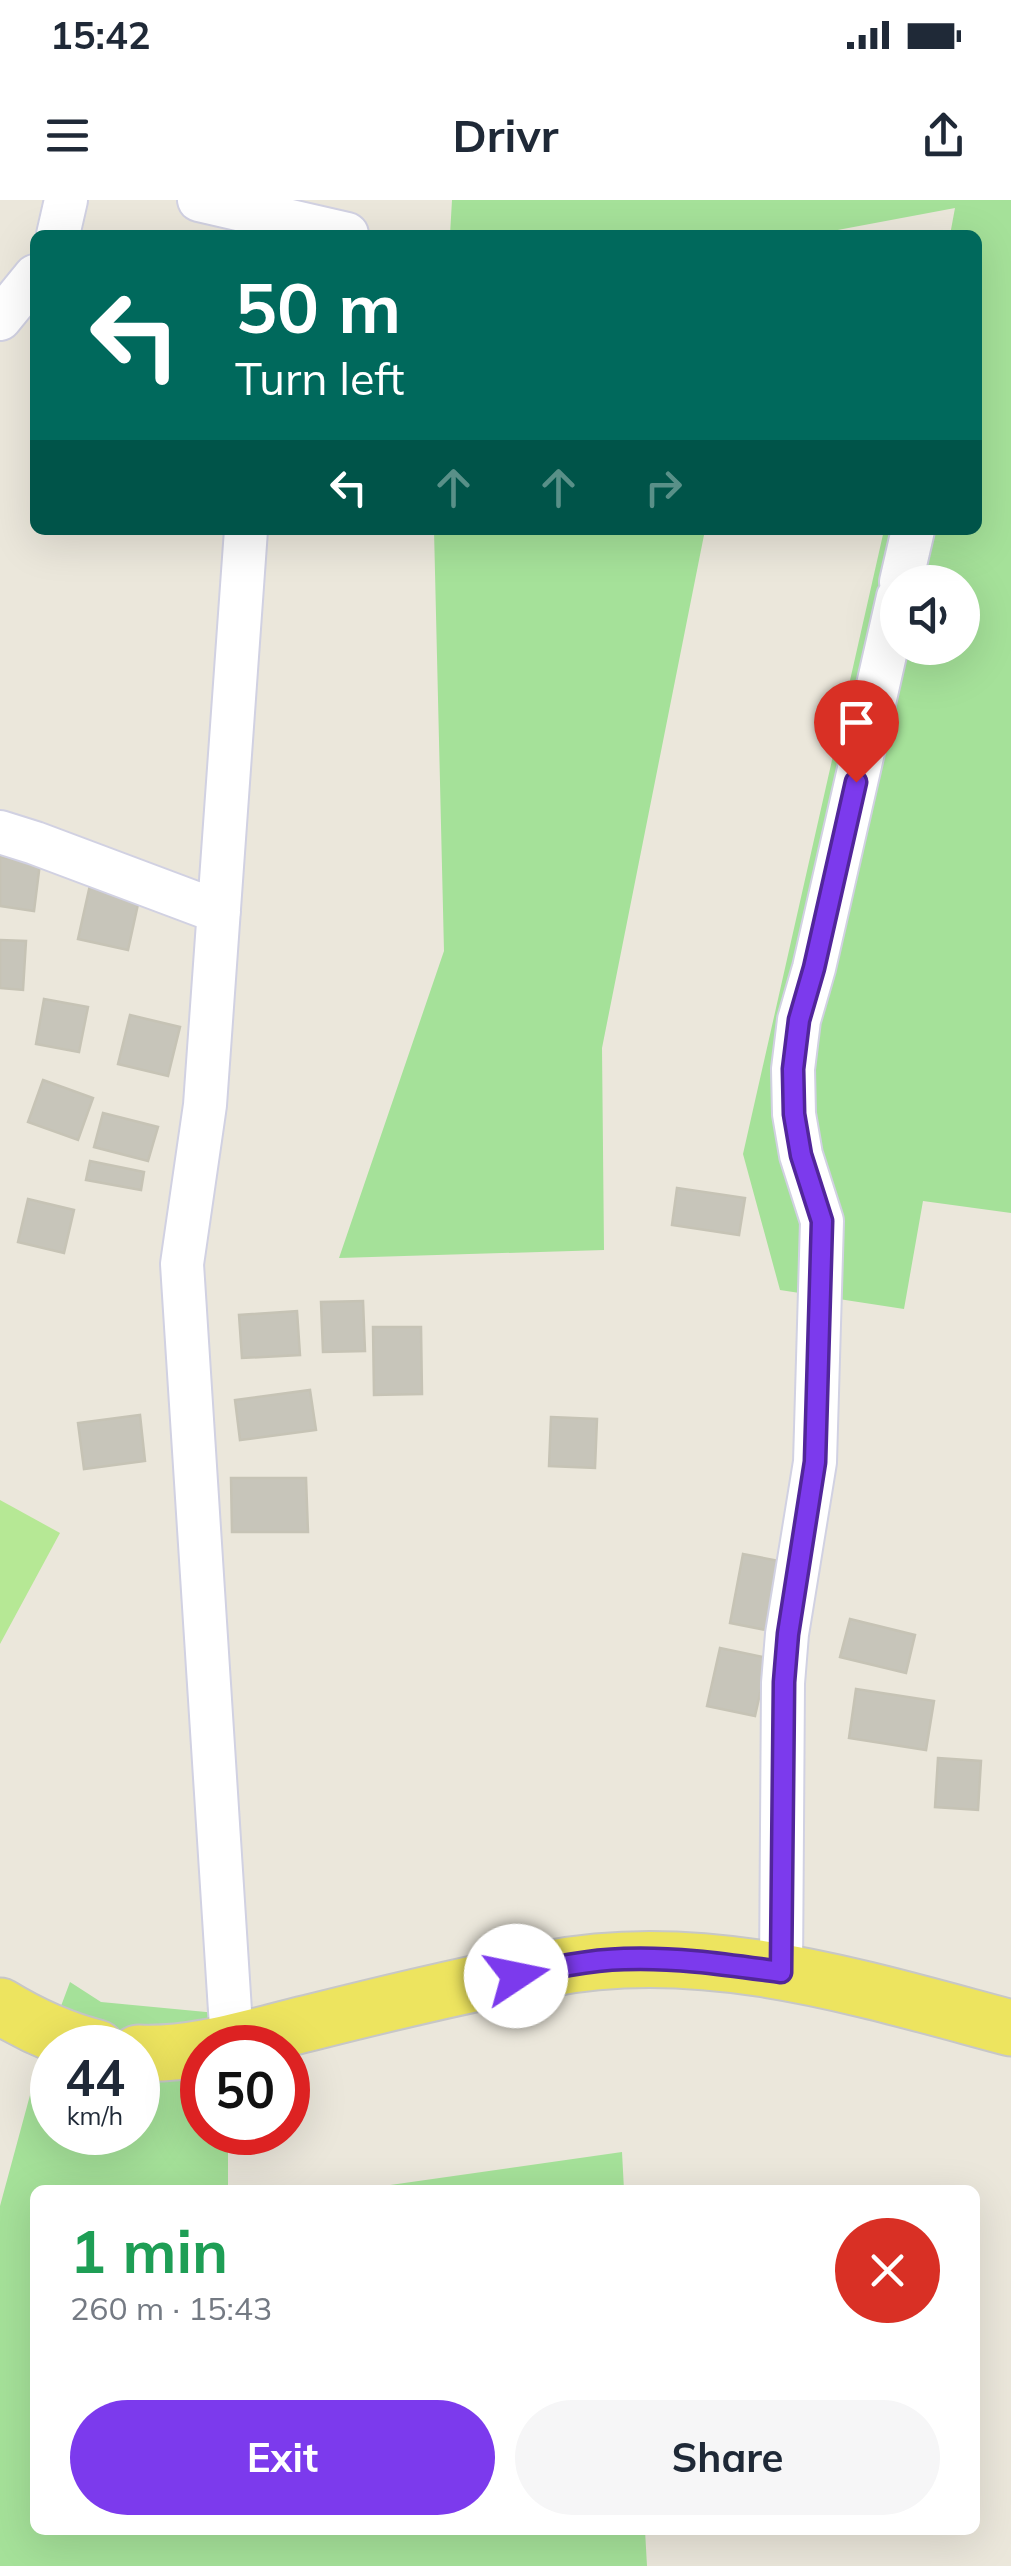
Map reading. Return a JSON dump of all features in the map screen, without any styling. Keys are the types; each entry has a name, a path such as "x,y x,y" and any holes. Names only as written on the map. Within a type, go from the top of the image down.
{"main road":[{"path":"305,2025 550,1968 622,1958 692,1960 781,1972 873,1991 1011,2028"},
{"path":"0,2006 35,2025"}],"street":[{"path":"59,230 66,200"},
{"path":"199,200 292,228"},
{"path":"0,319 30,282"},
{"path":"231,2025 182,1264 205,1106 246,535"},
{"path":"905,565 912,535"},
{"path":"781,1972 784,1682 815,1462 822,1221 801,1155 794,1114 793,1069 799,1020 883,665"},
{"path":"0,832 219,912"}],"green space":[{"path":"452,200 1011,200 1011,1213 923,1201 904,1309 780,1290 743,1154 883,535 982,535 982,230 951,230 955,208 838,230 450,230"},
{"path":"434,535 704,535 602,1048 604,1250 339,1258 444,951"},
{"path":"0,1500 60,1533 0,1644"},
{"path":"70,1982 101,2002 227,2014 219,2025 180,2025 180,2155 228,2155 228,2185 30,2185 30,2535 645,2535 647,2566 0,2566 0,2206 30,2095 30,2155 160,2155 160,2025 54,2025"},
{"path":"622,2152 624,2185 390,2185"}],"building":[{"path":"0,857 40,863 34,911 0,906"},
{"path":"90,885 140,895 128,950 78,939"},
{"path":"0,940 26,941 23,990 0,988"},
{"path":"44,999 88,1007 79,1052 36,1044"},
{"path":"130,1015 180,1027 168,1076 118,1064"},
{"path":"43,1080 93,1098 78,1140 28,1122"},
{"path":"103,1113 158,1127 148,1161 94,1147"},
{"path":"90,1161 144,1172 141,1190 86,1180"},
{"path":"677,1188 745,1198 739,1235 672,1225"},
{"path":"28,1199 74,1210 64,1253 18,1242"},
{"path":"363,1301 365,1351 323,1352 321,1302"},
{"path":"297,1311 300,1355 242,1358 239,1315"},
{"path":"373,1327 421,1327 422,1394 374,1395"},
{"path":"310,1390 316,1430 240,1440 235,1400"},
{"path":"140,1415 145,1461 84,1469 78,1423"},
{"path":"551,1417 597,1419 595,1468 549,1466"},
{"path":"231,1478 306,1478 308,1532 232,1532"},
{"path":"743,1554 784,1562 771,1631 730,1623"},
{"path":"850,1619 915,1635 906,1673 840,1657"},
{"path":"720,1648 768,1658 755,1716 707,1706"},
{"path":"856,1689 934,1701 926,1750 849,1738"},
{"path":"938,1758 981,1761 978,1810 935,1807"}],"route":[{"path":"516,1976 622,1958 692,1960 781,1972 784,1682 815,1462 822,1221 801,1155 794,1114 793,1069 799,1020 856,782"}]}
